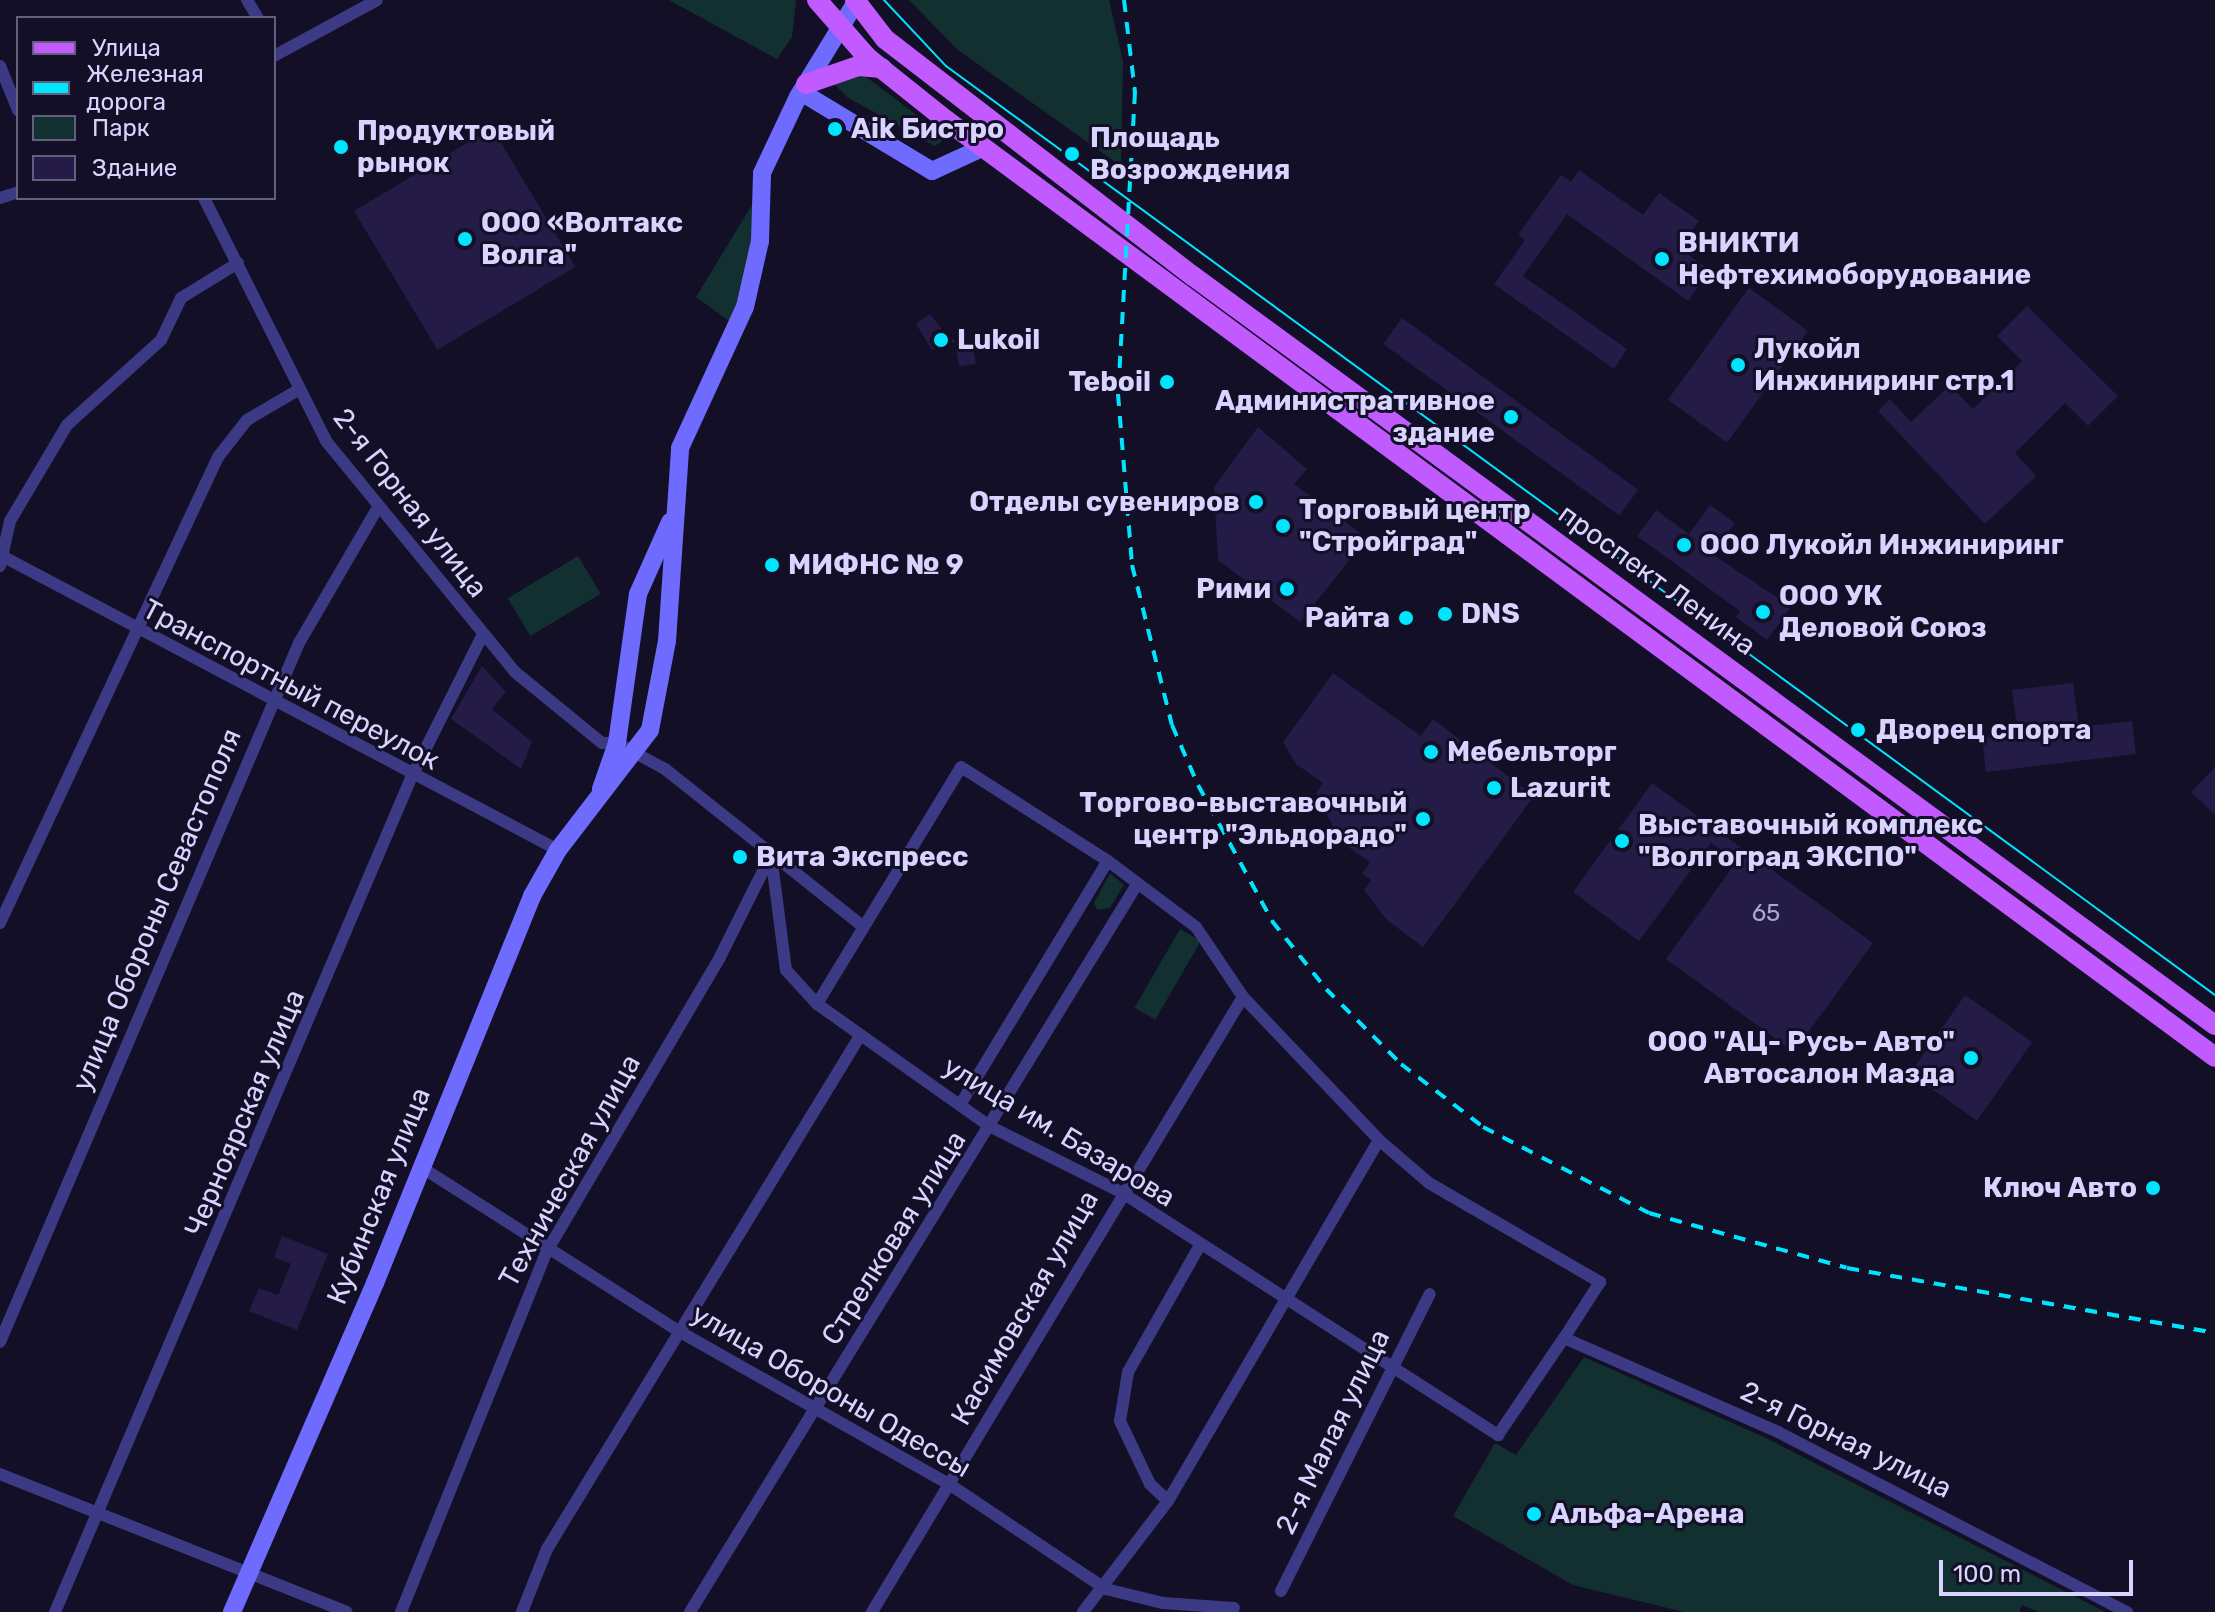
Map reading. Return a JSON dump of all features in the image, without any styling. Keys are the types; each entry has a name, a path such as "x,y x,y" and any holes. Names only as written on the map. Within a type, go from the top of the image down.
{"main road":[{"name":"проспект Ленина","path":"817,0 839,31 984,147 2215,1057"},
{"name":"проспект Ленина","path":"856,1 885,39 1184,269 2215,1025"},
{"path":"804,88 850,68 882,68"},
{"path":"1888,815 1903,794"},
{"path":"2169,1023 2185,1019 2185,1003"}],"street":[{"path":"276,52 377,0"},
{"name":"Кубинская улица","path":"232,1612 532,896 558,850 636,753 661,694 671,521 680,448 726,358 750,291 760,241 762,173 804,88 856,1"},
{"path":"0,66 16,105"},
{"path":"804,88 932,171 984,147"},
{"name":"2-я Горная улица","path":"205,200 326,441 483,634 563,714 602,743 617,743 636,753"},
{"path":"2,562 10,521 67,425 161,340 181,298 238,263"},
{"path":"0,923 226,445 247,420 298,390"},
{"name":"улица Обороны Севастополя","path":"0,1342 271,703 342,562 378,507"},
{"name":"Кубинская улица","path":"593,810 617,743 638,594 648,560 671,521"},
{"name":"Транспортный переулок","path":"2,562 139,631 411,778 558,850"},
{"name":"Черноярская улица","path":"55,1612 411,778 483,634"},
{"path":"636,753 861,925"},
{"path":"817,1004 861,925 961,767 1108,861 1136,886 1196,927 1243,997 1379,1140 1429,1183 1600,1282 1564,1338"},
{"name":"улица им. Базарова","path":"771,855 786,970 817,1004 991,1127 1121,1192 1199,1247 1498,1435 1564,1338"},
{"name":"Техническая улица","path":"401,1612 547,1251 720,957 771,855"},
{"path":"960,1105 1108,861"},
{"name":"Стрелковая улица","path":"690,1612 991,1127 1136,886"},
{"name":"Касимовская улица","path":"872,1612 1121,1192 1243,997"},
{"path":"522,1612 547,1549 682,1333 860,1036"},
{"path":"1083,1612 1106,1589 1168,1501 1379,1140"},
{"name":"улица Обороны Одессы","path":"421,1167 547,1251 682,1333 949,1484 1106,1589 1163,1603 1234,1608"},
{"path":"1168,1501 1150,1484 1120,1421 1128,1372 1199,1247"},
{"name":"2-я Малая улица","path":"1281,1591 1389,1367 1430,1294"},
{"name":"2-я Горная улица","path":"1564,1338 1778,1432 2127,1612"},
{"path":"0,1474 97,1514 250,1570 347,1612"}],"green space":[{"path":"669,0 796,0 792,37 777,59"},
{"path":"909,0 1109,0 1123,61 1121,166 958,50"},
{"path":"849,76 865,76 943,135 941,142 935,146 847,97 832,82"},
{"path":"758,195 758,239 736,326 696,297"},
{"path":"578,556 601,594 530,636 508,598"},
{"path":"1110,873 1124,885 1110,908 1097,910 1094,903"},
{"path":"1180,929 1201,941 1155,1020 1134,1008"},
{"path":"1584,1357 1766,1438 2105,1612 2039,1612 2022,1605 2019,1612 1684,1612 1573,1585 1453,1516 1495,1443 1516,1455"}],"building":[{"name":"ООО «Волтакс Волга\"","path":"492,128 575,267 437,350 354,211"},
{"name":"ВНИКТИ Нефтехимоборудование","path":"1579,170 1643,215 1659,193 1699,221 1679,248 1710,270 1688,301 1567,214 1523,276 1627,349 1614,369 1494,284 1525,240 1518,235 1561,175 1571,182"},
{"name":"Лукойл Инжиниринг стр.1","path":"1749,288 1808,331 1727,443 1668,400"},
{"path":"2027,306 2118,396 2088,426 2065,403 2015,453 2036,476 1985,524 1878,411 1890,399 1911,422 1950,385 1973,409 2022,361 1997,336"},
{"path":"930,314 947,336 956,341 932,350 916,324"},
{"name":"Административное здание","path":"1402,318 1638,490 1619,516 1383,344"},
{"path":"972,342 976,364 959,367 955,345"},
{"name":"Торговый центр \"Стройград\"","path":"1258,427 1307,469 1294,484 1367,538 1300,622 1218,560 1214,487"},
{"name":"ООО Лукойл Инжиниринг","path":"1710,505 1735,523 1712,554 1791,607 1767,640 1736,617 1740,611 1637,536 1656,510 1689,534"},
{"path":"482,666 506,692 492,709 532,742 521,769 451,719"},
{"name":"Торгово-выставочный центр \"Эльдорадо\"","path":"1333,673 1421,736 1433,719 1534,796 1423,947 1387,920 1364,890 1371,880 1362,874 1370,862 1341,842 1316,793 1323,783 1296,764 1283,742"},
{"path":"2073,683 2079,727 2132,721 2136,754 1986,772 1982,738 2018,734 2012,690"},
{"path":"2215,767 2215,815 2191,792"},
{"path":"1652,783 1873,943 1794,1052 1666,959 1737,861 1711,843 1639,941 1573,892"},
{"name":"ООО \"АЦ- Русь- Авто\" Автосалон Мазда","path":"1965,995 2032,1042 1977,1121 1910,1074"},
{"path":"282,1236 328,1254 297,1330 249,1311 259,1288 278,1295 291,1264 274,1257"}],"tram line":[{"path":"884,0 946,66 2215,995"}],"railway":[{"path":"1124,0 1135,92 1118,394 1132,565 1172,725 1198,785 1272,921 1326,989 1401,1064 1483,1127 1649,1213 1847,1268 2215,1333"}],"place":[{"name":"Aik Бистро","path":"835,129"},
{"name":"Продуктовый рынок","path":"341,147"},
{"name":"Площадь Возрождения","path":"1072,154"},
{"name":"ООО «Волтакс Волга\"","path":"465,239"},
{"name":"ВНИКТИ Нефтехимоборудование","path":"1662,259"},
{"name":"Lukoil","path":"941,340"},
{"name":"Лукойл Инжиниринг стр.1","path":"1738,365"},
{"name":"Teboil","path":"1167,382"},
{"name":"Административное здание","path":"1511,417"},
{"name":"Отделы сувениров","path":"1256,502"},
{"name":"Торговый центр \"Стройград\"","path":"1283,526"},
{"name":"ООО Лукойл Инжиниринг","path":"1684,545"},
{"name":"МИФНС № 9","path":"772,565"},
{"name":"Рими","path":"1287,589"},
{"name":"ООО УК Деловой Союз","path":"1763,612"},
{"name":"DNS","path":"1445,614"},
{"name":"Райта","path":"1406,618"},
{"name":"Дворец спорта","path":"1858,730"},
{"name":"Мебельторг","path":"1431,752"},
{"name":"Lazurit","path":"1494,788"},
{"name":"Торгово-выставочный центр \"Эльдорадо\"","path":"1423,819"},
{"name":"Выставочный комплекс \"Волгоград ЭКСПО\"","path":"1622,841"},
{"name":"Вита Экспресс","path":"740,857"},
{"name":"ООО \"АЦ- Русь- Авто\" Автосалон Мазда","path":"1971,1058"},
{"name":"Ключ Авто","path":"2153,1188"},
{"name":"Альфа-Арена","path":"1534,1514"}]}
